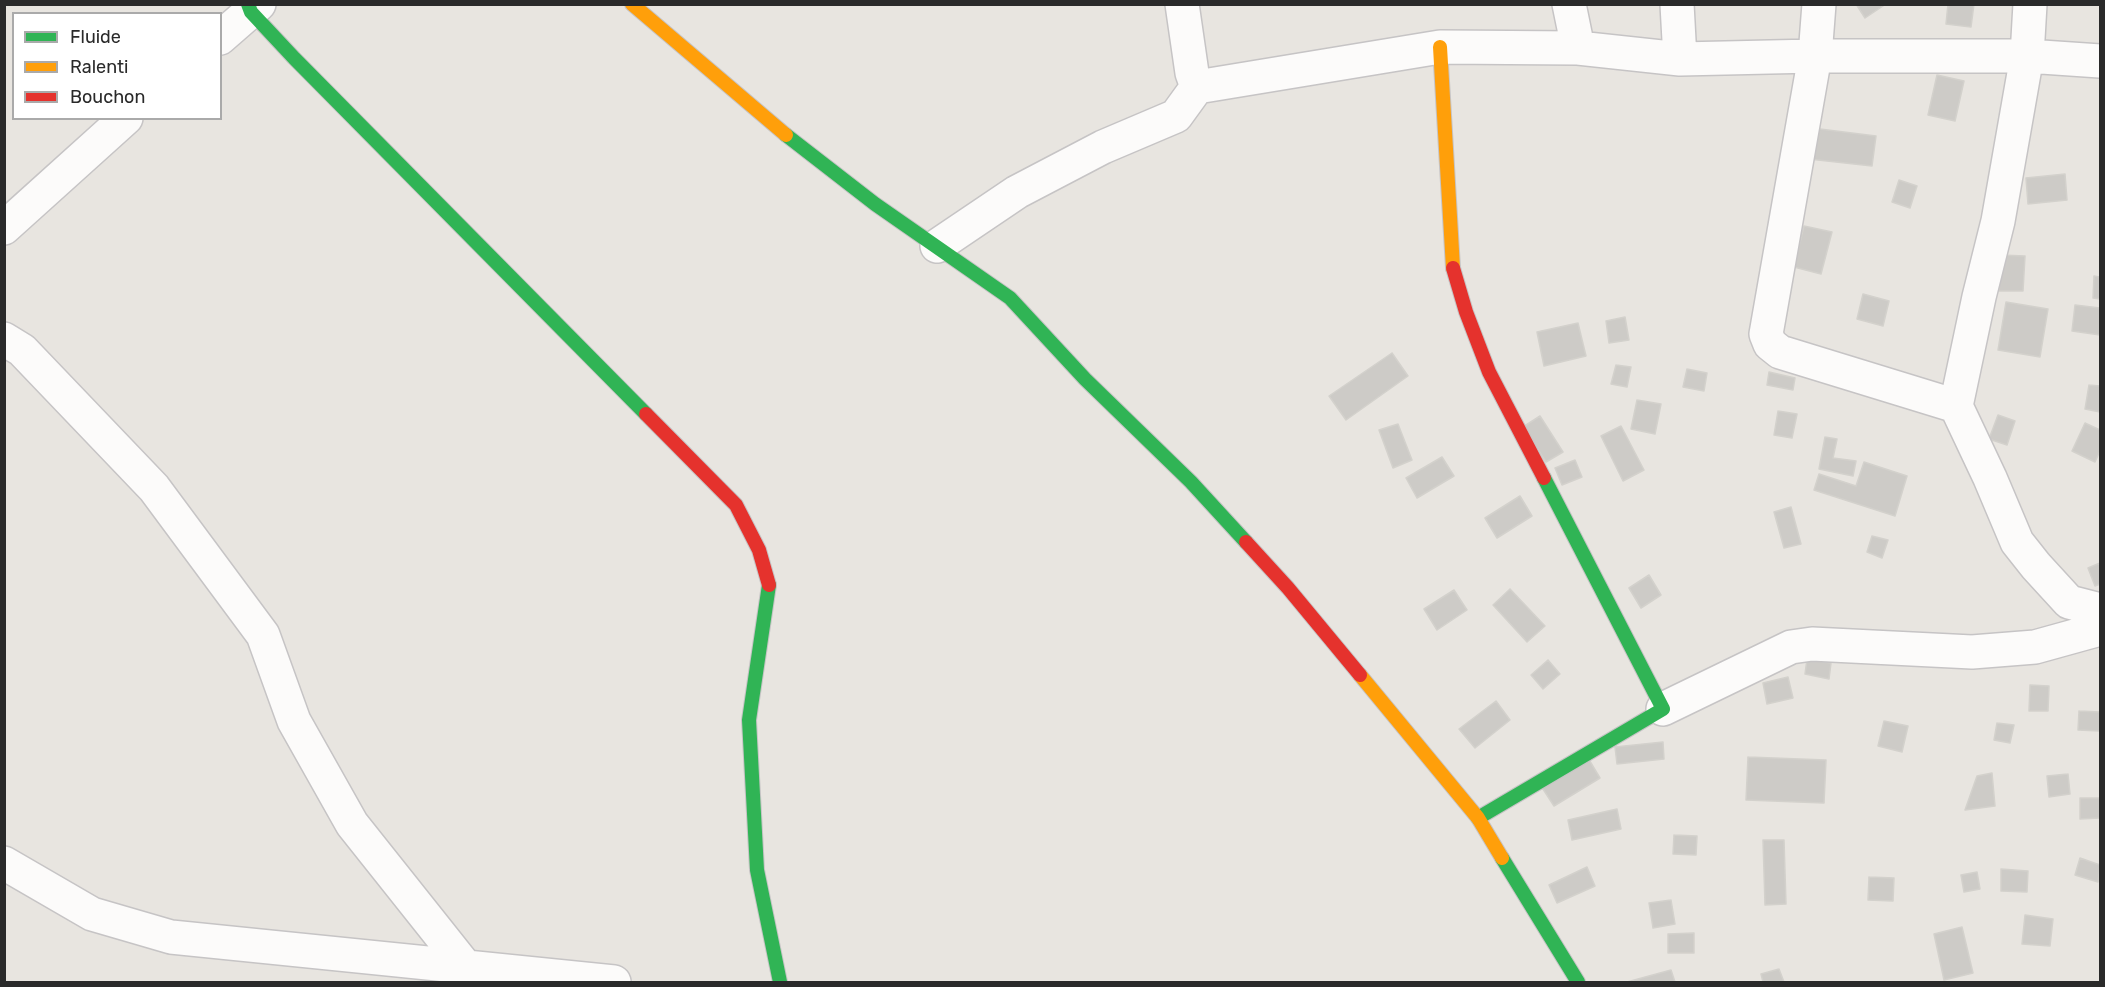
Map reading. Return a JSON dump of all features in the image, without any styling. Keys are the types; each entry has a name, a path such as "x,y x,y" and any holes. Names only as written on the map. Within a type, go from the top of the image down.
{"street":[{"path":"632,4 765,119 875,204 1010,298 1085,379 1191,482 1288,588 1478,818 1578,982"},
{"path":"1182,4 1192,73 1197,87"},
{"path":"1569,4 1578,48"},
{"path":"1677,4 1680,60"},
{"path":"1819,4 1815,56 1766,334 1770,344 1780,352 1956,406"},
{"path":"2030,4 2027,56 1998,222 1979,297 1956,406 2017,542 2069,602 2100,610"},
{"path":"222,36 253,7 303,67 736,505 759,550 769,586 749,720 757,870 780,982"},
{"path":"937,246 1017,192 1103,147 1176,117 1197,87 1440,47 1578,48 1680,60 1815,56 2027,56 2100,61"},
{"path":"1440,47 1453,267 1466,312 1489,372 1663,709"},
{"path":"4,228 124,120"},
{"path":"4,339 22,350 154,488 263,635 294,721 352,824 465,974"},
{"path":"1478,818 1663,709 1791,647 1812,644 1972,652 2035,647 2100,629"},
{"path":"4,863 92,914 171,938 465,974 615,982"}],"building":[{"path":"1856,4 1886,4 1865,18"},
{"path":"1948,4 1974,4 1971,27 1946,24"},
{"path":"1937,75 1964,81 1955,121 1928,115"},
{"path":"1804,127 1876,136 1872,166 1800,158"},
{"path":"2065,174 2067,200 2028,204 2026,178"},
{"path":"1899,180 1917,186 1910,208 1892,202"},
{"path":"1804,226 1832,232 1821,274 1794,267"},
{"path":"2000,255 2025,256 2023,291 1999,291"},
{"path":"2094,276 2100,277 2100,299 2093,298"},
{"path":"1863,294 1889,301 1883,326 1857,319"},
{"path":"2006,302 2048,309 2040,357 1998,350"},
{"path":"2075,305 2100,308 2100,335 2072,331"},
{"path":"1625,317 1629,340 1609,343 1606,321"},
{"path":"1578,323 1586,356 1544,366 1537,332"},
{"path":"1392,353 1408,376 1346,420 1329,396"},
{"path":"1616,365 1631,367 1627,387 1611,384"},
{"path":"1687,369 1707,373 1704,391 1683,387"},
{"path":"1769,372 1795,378 1793,390 1767,385"},
{"path":"2089,385 2100,386 2100,412 2085,409"},
{"path":"1637,400 1661,404 1655,434 1631,429"},
{"path":"1778,411 1797,414 1792,438 1774,435"},
{"path":"1998,415 2015,421 2007,445 1989,439"},
{"path":"1540,416 1563,452 1546,462 1523,427"},
{"path":"2085,423 2100,430 2100,451 2095,462 2072,451"},
{"path":"1398,424 1412,460 1393,468 1379,430"},
{"path":"1621,426 1644,470 1623,481 1601,436"},
{"path":"1825,437 1837,439 1833,458 1856,461 1853,476 1819,469"},
{"path":"1442,457 1454,476 1417,498 1406,478"},
{"path":"1575,460 1582,477 1562,485 1555,468"},
{"path":"1864,462 1907,476 1895,516 1814,490 1819,474 1856,486"},
{"path":"1520,496 1532,516 1497,538 1485,518"},
{"path":"1791,507 1801,544 1784,548 1774,512"},
{"path":"1872,536 1888,540 1882,558 1867,552"},
{"path":"2100,563 2100,584 2095,586 2088,568"},
{"path":"1649,575 1661,595 1641,608 1629,588"},
{"path":"1510,589 1545,626 1527,642 1493,605"},
{"path":"1454,590 1467,610 1437,630 1424,609"},
{"path":"1807,659 1831,663 1829,679 1805,674"},
{"path":"1548,660 1560,674 1543,689 1531,675"},
{"path":"1788,677 1793,698 1767,704 1763,683"},
{"path":"2030,685 2049,686 2048,711 2029,711"},
{"path":"1496,701 1510,720 1475,748 1459,729"},
{"path":"2079,711 2100,712 2100,731 2078,730"},
{"path":"1884,721 1908,726 1902,752 1878,746"},
{"path":"1997,723 2014,725 2010,743 1994,740"},
{"path":"1663,742 1664,759 1617,764 1615,747"},
{"path":"1748,757 1826,760 1824,803 1746,800"},
{"path":"1588,758 1600,778 1554,806 1541,786"},
{"path":"1992,773 1995,806 1965,810 1977,776"},
{"path":"2068,774 2070,794 2049,797 2047,776"},
{"path":"2080,798 2100,798 2100,818 2080,819"},
{"path":"1617,809 1621,829 1572,840 1568,820"},
{"path":"1674,835 1697,836 1696,855 1673,854"},
{"path":"1763,840 1784,840 1786,904 1765,905"},
{"path":"2080,858 2100,865 2098,882 2075,875"},
{"path":"1587,867 1595,886 1557,903 1549,885"},
{"path":"2001,869 2028,871 2027,892 2001,891"},
{"path":"1977,872 1980,889 1964,892 1961,875"},
{"path":"1869,877 1894,878 1893,901 1868,900"},
{"path":"1671,900 1675,924 1653,928 1649,903"},
{"path":"2025,915 2053,919 2050,946 2022,944"},
{"path":"1962,927 1973,973 1944,980 1934,934"},
{"path":"1694,933 1694,953 1668,953 1668,934"},
{"path":"1779,969 1784,982 1763,982 1761,974"},
{"path":"1671,970 1675,982 1627,982"}],"traffic: fast":[{"path":"248,4 251,12 294,58 646,414"},
{"path":"786,135 875,204 1010,298 1085,379 1191,482 1246,542"},
{"path":"1478,818 1663,709 1544,478"},
{"path":"769,585 749,720 757,870 780,982"},
{"path":"1502,858 1578,982"}],"traffic: slow":[{"path":"632,4 786,135"},
{"path":"1440,47 1453,268"},
{"path":"1360,675 1478,818 1502,858"}],"traffic: jam":[{"path":"1453,268 1466,312 1489,372 1544,478"},
{"path":"646,414 736,505 759,550 769,585"},
{"path":"1246,542 1288,588 1360,675"}]}
